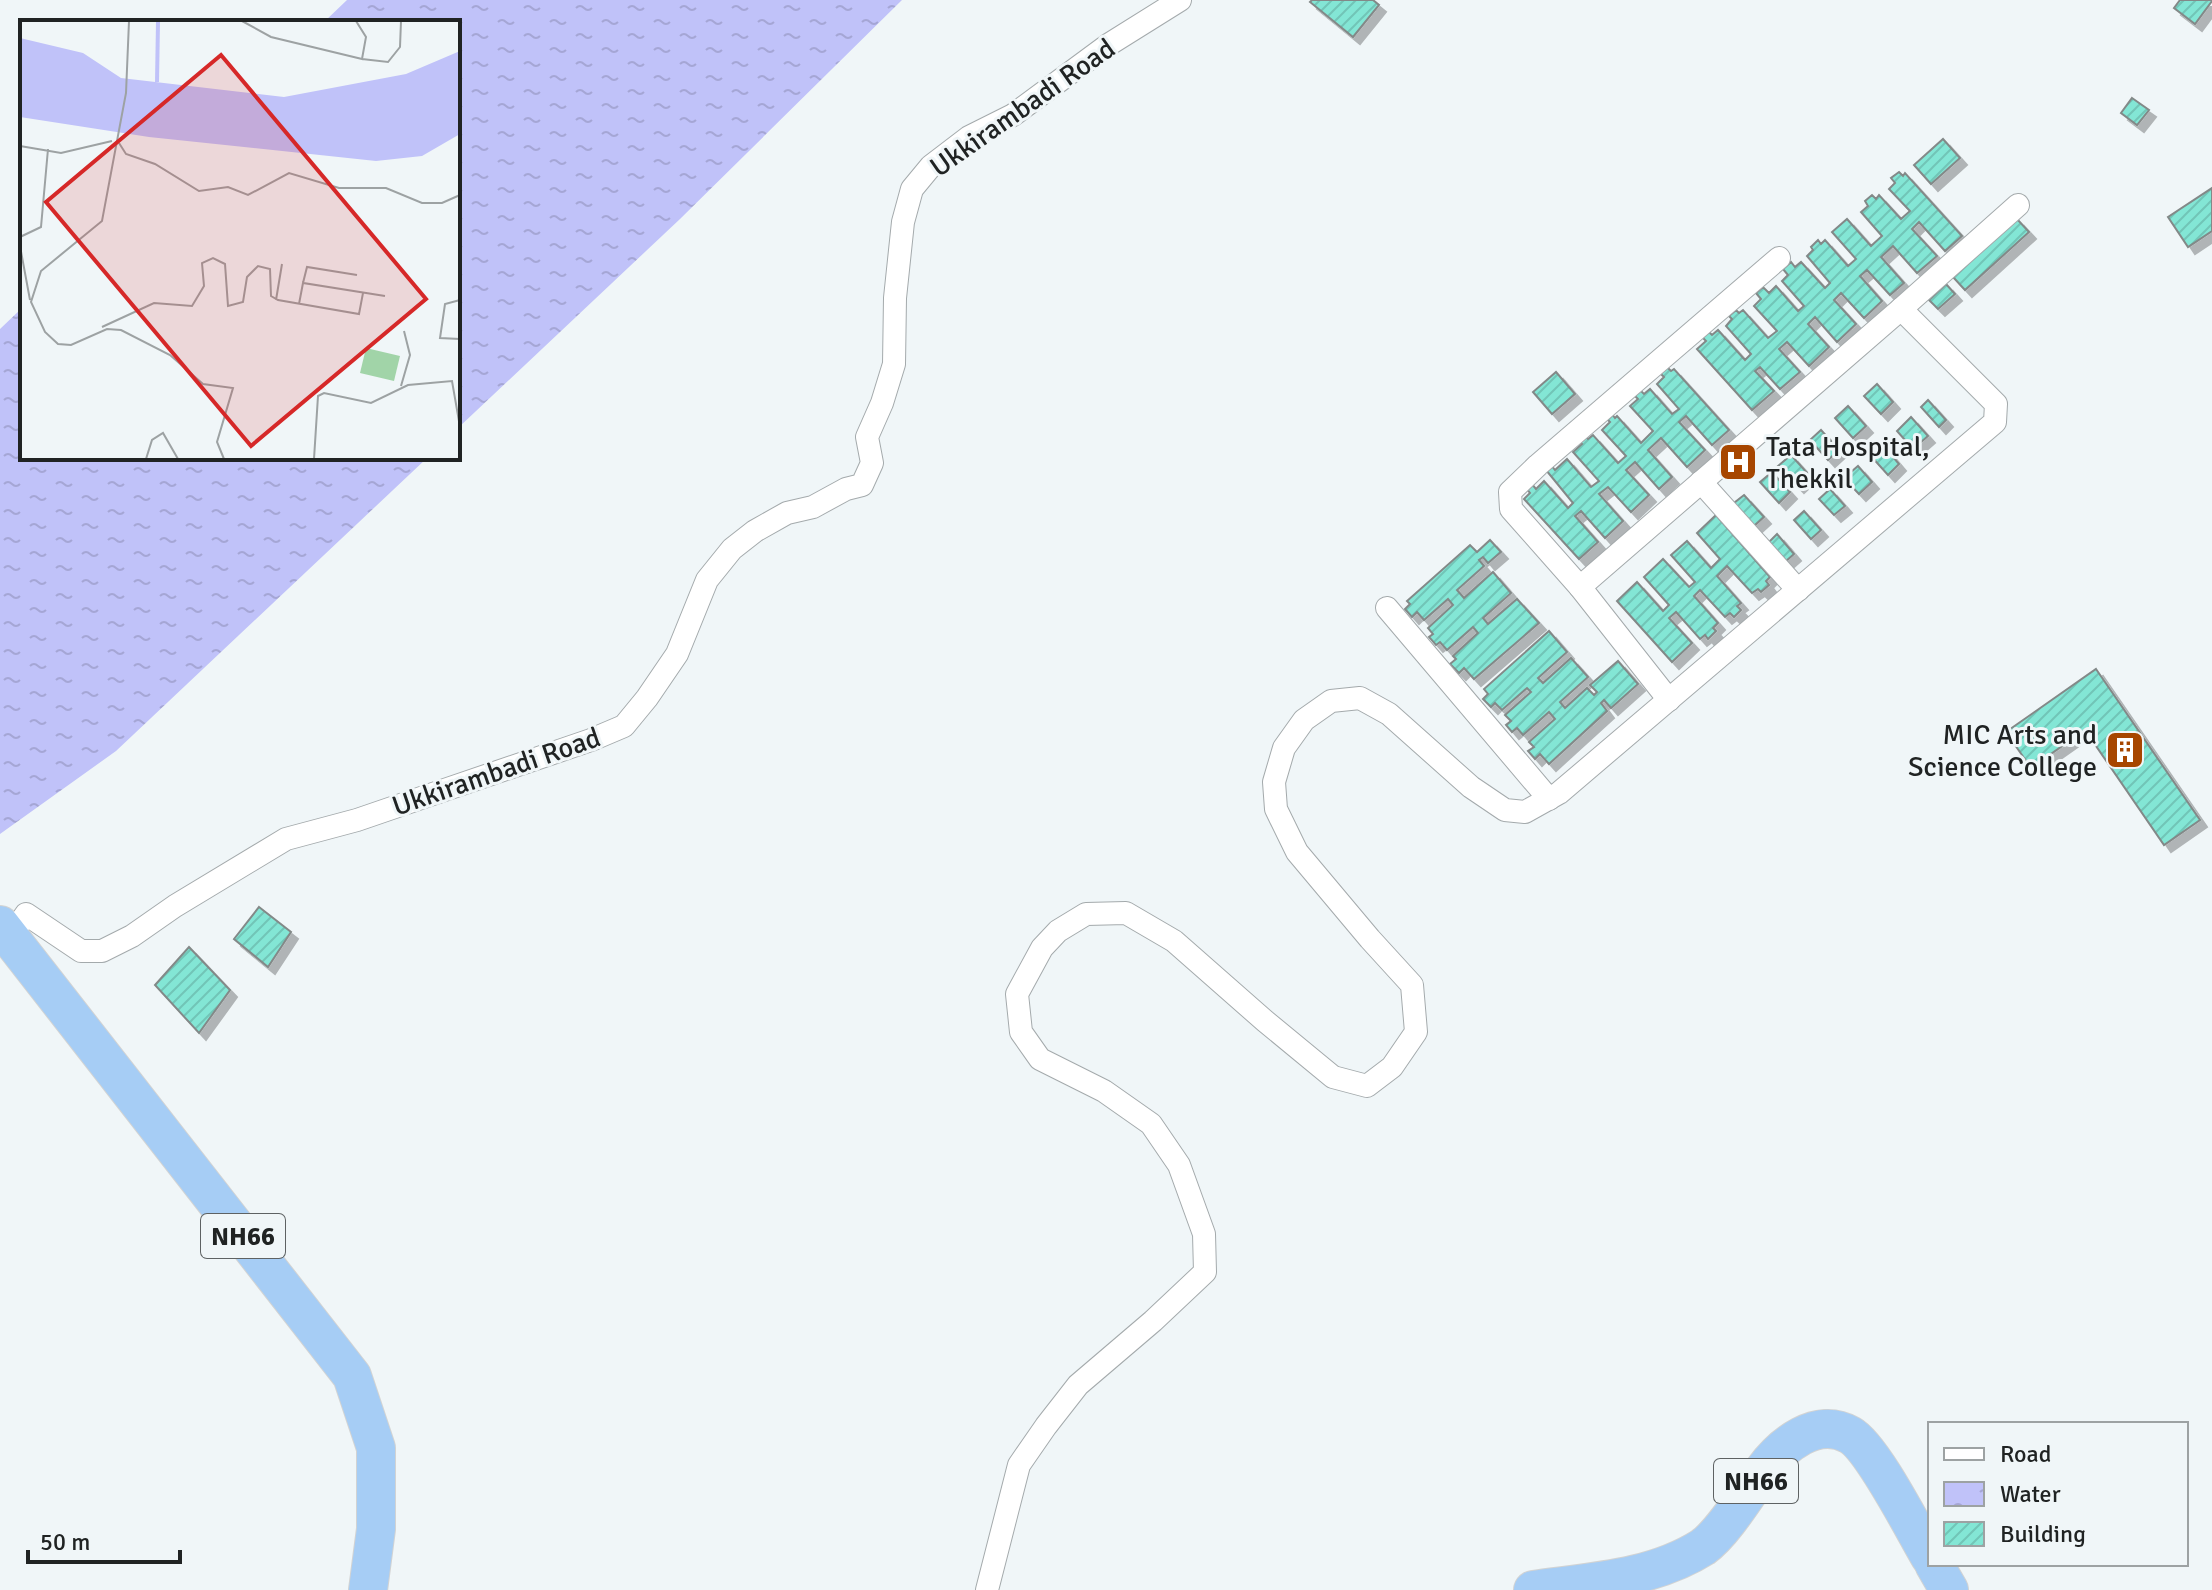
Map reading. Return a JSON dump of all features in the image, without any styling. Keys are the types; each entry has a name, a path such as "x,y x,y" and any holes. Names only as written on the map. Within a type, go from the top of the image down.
{"highway":[{"name":"NH66","path":"5,931 352,1376 376,1448 376,1529 368,1590"},
{"name":"NH66","path":"1533,1590 1609,1580 1667,1566 1705,1545 1772,1458 1800,1435 1826,1428 1851,1436 1872,1458 1928,1554"},
{"path":"1935,1566 1949,1590"}],"street":[{"name":"Ukkirambadi Road","path":"5,931 26,914 81,951 102,951 132,936 175,906 286,839 357,820 624,726 677,654 707,580 732,549 755,531 787,513 813,507 846,489 862,485 872,463 867,437 894,364 895,298 903,222 912,189 931,166 969,137 1013,115 1108,45 1180,0"},
{"path":"1580,587 2018,205"},
{"path":"1669,700 1580,587 1511,509 1510,492 1779,258"},
{"path":"987,1590 1019,1465 1078,1385 1205,1272 1204,1234 1179,1165 1151,1124 1104,1091 1040,1059 1021,1032 1017,994 1042,948 1058,931 1086,914 1126,913 1174,941 1333,1077 1367,1086 1392,1067 1416,1032 1412,985 1297,852 1276,809 1274,782 1284,748 1304,720 1331,701 1360,698 1389,714 1471,787 1505,810 1525,812 1559,793 1995,422 1996,404 1901,309"},
{"path":"1701,482 1798,590"},
{"path":"1387,608 1549,799"}],"water":[{"path":"347,0 902,0 680,219 460,426 460,20 326,20"},
{"path":"20,310 20,460 425,460 116,751 0,834 0,329"}],"building":[{"path":"1373,0 1379,5 1353,37 1310,2"},
{"path":"2180,0 2212,1 2195,24 2174,8"},
{"path":"2132,98 2149,110 2137,125 2121,113"},
{"path":"1943,139 1960,158 1931,184 1914,165"},
{"path":"1899,172 1903,176 1905,173 1962,236 1945,251 1919,222 1912,229 1937,256 1917,273 1893,246 1881,257 1904,283 1890,295 1867,270 1860,276 1882,301 1864,318 1841,293 1834,300 1856,324 1837,342 1815,317 1808,324 1829,347 1809,366 1787,342 1779,349 1800,372 1780,389 1760,367 1755,371 1774,391 1752,410 1697,349 1706,341 1702,337 1708,331 1712,335 1718,330 1745,360 1751,354 1726,326 1732,319 1729,316 1736,310 1739,313 1743,310 1768,338 1777,331 1754,306 1761,299 1756,293 1763,287 1769,293 1776,286 1798,311 1804,306 1782,281 1788,275 1783,269 1791,262 1795,267 1801,262 1825,288 1830,283 1807,256 1813,250 1811,247 1818,240 1821,244 1825,240 1848,266 1856,259 1832,232 1847,219 1871,246 1882,236 1861,212 1868,206 1865,201 1872,195 1876,199 1879,195 1901,219 1910,211 1889,189 1895,183 1891,178"},
{"path":"2212,188 2212,231 2188,247 2168,217"},
{"path":"2017,219 2029,232 1965,290 1953,277"},
{"path":"1946,284 1955,294 1938,309 1929,300"},
{"path":"1666,366 1671,371 1674,369 1729,430 1712,445 1686,416 1679,422 1705,450 1687,467 1661,438 1648,450 1672,477 1659,489 1635,462 1626,470 1649,495 1631,512 1608,487 1599,494 1623,521 1605,538 1581,511 1575,516 1598,542 1579,559 1524,499 1530,493 1526,488 1531,483 1536,489 1544,481 1568,508 1573,503 1546,470 1551,465 1555,470 1567,459 1591,487 1599,481 1573,452 1582,444 1578,440 1584,435 1588,439 1593,435 1618,463 1626,456 1602,430 1610,422 1606,418 1611,413 1641,443 1653,431 1630,406 1638,399 1633,394 1639,389 1644,394 1650,389 1672,414 1679,409 1657,384 1664,377 1659,372"},
{"path":"1556,372 1575,394 1552,414 1533,392"},
{"path":"1877,384 1893,402 1881,414 1864,396"},
{"path":"1928,400 1946,420 1939,427 1921,407"},
{"path":"1848,406 1866,426 1853,438 1835,418"},
{"path":"1911,417 1928,436 1913,449 1897,431"},
{"path":"1821,430 1839,450 1828,460 1810,440"},
{"path":"1882,444 1899,464 1888,475 1870,455"},
{"path":"1791,455 1809,475 1797,486 1778,466"},
{"path":"1858,466 1872,482 1859,494 1844,478"},
{"path":"1772,472 1790,492 1779,503 1760,482"},
{"path":"1830,489 1845,506 1834,515 1819,499"},
{"path":"1744,495 1764,517 1754,526 1734,503"},
{"path":"1804,511 1821,530 1811,539 1794,520"},
{"path":"1716,515 1770,577 1766,581 1769,585 1761,592 1758,589 1752,593 1727,566 1717,576 1741,603 1737,606 1741,610 1734,617 1730,613 1725,617 1700,590 1694,596 1718,623 1713,628 1716,631 1708,639 1705,635 1700,639 1676,612 1669,618 1692,643 1672,662 1617,601 1637,582 1663,611 1669,605 1644,577 1663,559 1689,587 1695,582 1671,555 1687,541 1711,568 1720,559 1697,533"},
{"path":"1777,534 1794,554 1786,561 1769,542"},
{"path":"1490,540 1501,552 1488,563 1483,557 1479,560 1484,566 1457,590 1464,598 1493,572 1511,593 1483,618 1488,624 1517,599 1539,623 1474,679 1464,668 1459,673 1450,664 1456,659 1453,656 1478,633 1473,627 1447,650 1429,637 1433,634 1428,628 1453,605 1448,599 1424,620 1417,612 1412,617 1405,609 1410,604 1407,601 1470,545 1477,552"},
{"path":"1549,631 1567,652 1538,678 1543,683 1571,658 1588,677 1560,702 1565,708 1587,688 1594,695 1597,692 1590,685 1618,661 1638,684 1611,708 1604,700 1601,703 1607,711 1549,764 1540,754 1535,759 1528,751 1534,747 1529,742 1555,719 1549,712 1523,735 1517,728 1512,732 1506,725 1511,721 1505,715 1531,692 1527,688 1502,710 1495,703 1491,707 1483,699 1488,694 1484,689"},
{"name":"MIC Arts and Science College","path":"2096,669 2200,820 2164,845 2085,730 2031,768 2006,732"},
{"path":"259,907 291,932 268,967 234,939"},
{"path":"189,947 230,990 199,1033 155,985"}],"place":[{"name":"Tata Hospital, Thekkil","path":"1738,462"},
{"name":"MIC Arts and Science College","path":"2125,750"}]}
